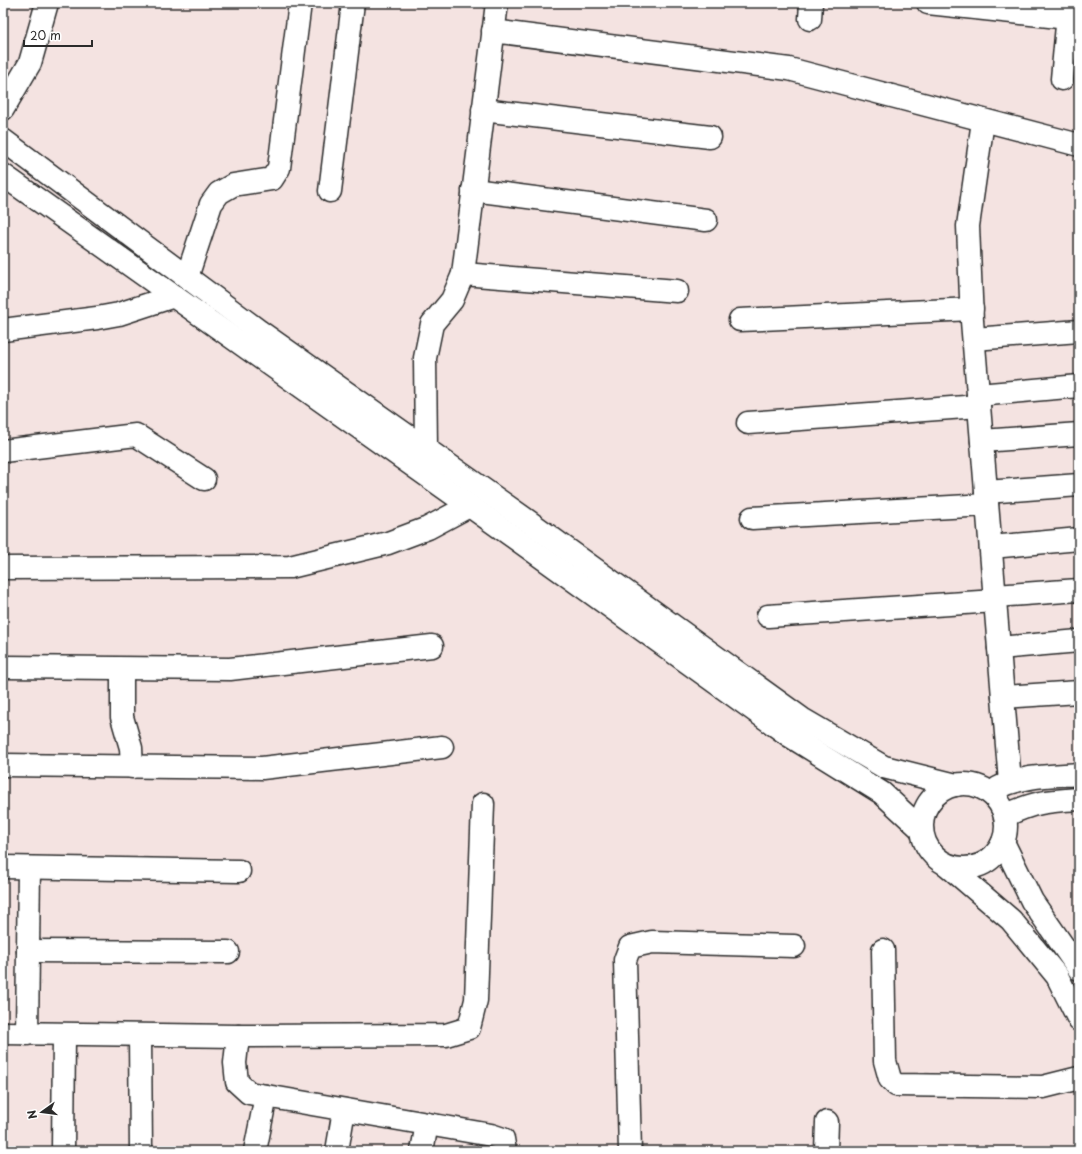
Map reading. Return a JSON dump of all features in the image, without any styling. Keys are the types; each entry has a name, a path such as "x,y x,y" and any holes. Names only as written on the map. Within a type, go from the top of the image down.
{"street":[{"path":"3,109 30,62 47,3"},
{"path":"187,277 211,204 219,193 233,185 272,179 278,168 300,3"},
{"path":"330,192 353,3"},
{"path":"426,449 425,358 432,324 452,300 463,274 497,3"},
{"path":"928,3 1068,10 1071,57 1062,79"},
{"path":"493,30 789,69 1079,145"},
{"path":"483,110 710,137"},
{"path":"983,121 968,226 974,340 1010,782"},
{"path":"3,140 259,331 802,719 884,767 956,785 970,785 980,788 988,793 998,803 1004,816 1006,831 1003,842 996,854 987,862 974,868 961,869 947,865"},
{"path":"3,175 470,506 790,736 882,793 922,830"},
{"path":"473,190 706,220"},
{"path":"463,274 677,291"},
{"path":"3,330 119,314 174,296"},
{"path":"740,320 972,309"},
{"path":"974,340 1079,331"},
{"path":"748,423 979,400 1079,386"},
{"path":"982,441 1079,434"},
{"path":"3,451 136,435 204,480"},
{"path":"752,518 987,499 1079,485"},
{"path":"3,568 290,567 388,543 428,528 470,506"},
{"path":"991,547 1079,539"},
{"path":"768,616 995,599 1079,590"},
{"path":"999,648 1079,641"},
{"path":"3,667 230,669 432,646"},
{"path":"122,669 122,717 131,748 132,767"},
{"path":"1003,697 1079,692"},
{"path":"3,766 262,768 442,747"},
{"path":"988,793 1010,782 1033,777 1079,774"},
{"path":"956,785 941,791 930,801 923,815 922,830 926,846 935,857 947,865 1011,920 1057,976 1079,1020"},
{"path":"1004,816 1025,806 1044,801 1079,799"},
{"path":"3,1033 140,1036 446,1035 470,1028 476,1000 483,804"},
{"path":"1003,842 1032,901 1079,969"},
{"path":"3,867 239,871"},
{"path":"27,1034 28,868"},
{"path":"630,1151 625,960 630,947 652,942 794,946"},
{"path":"883,950 885,1062 890,1079 896,1085 1043,1087 1079,1078"},
{"path":"28,951 228,952"},
{"path":"62,1151 64,1035"},
{"path":"140,1036 141,1151"},
{"path":"238,1036 235,1064 236,1082 249,1093 491,1135 503,1139 505,1151"},
{"path":"255,1151 266,1096"},
{"path":"337,1151 344,1110"},
{"path":"826,1151 827,1122"},
{"path":"422,1151 427,1124"}]}
